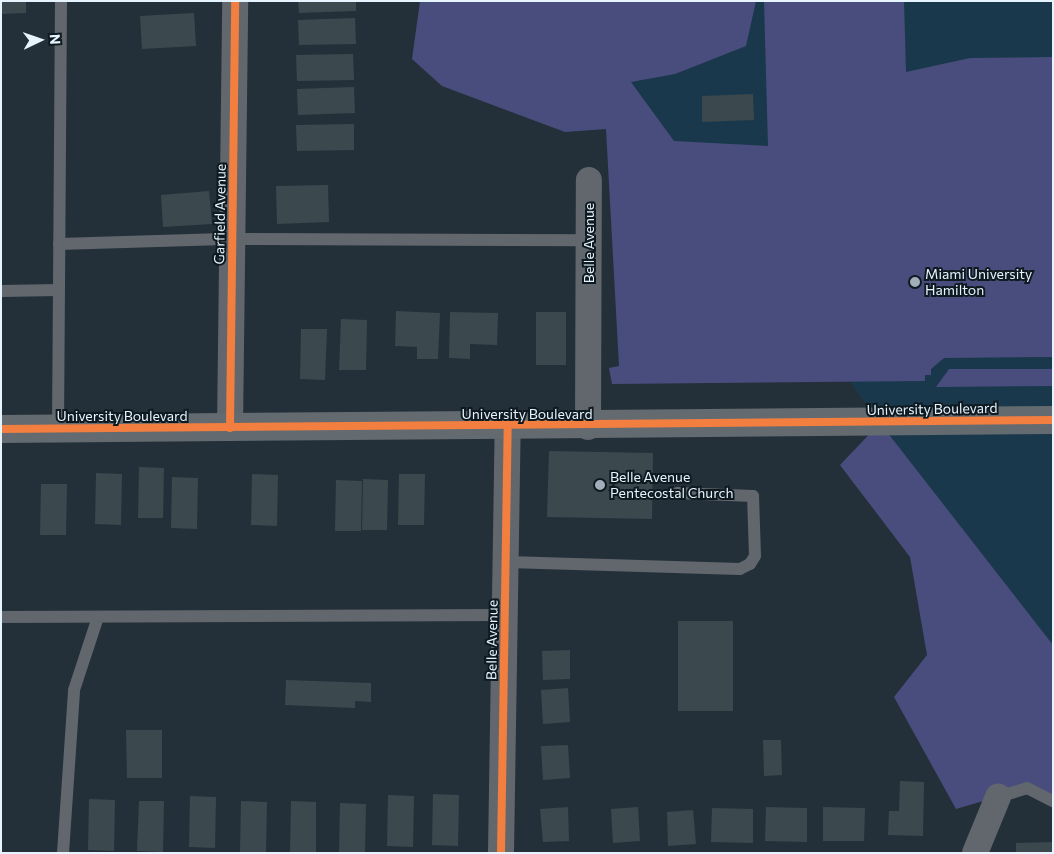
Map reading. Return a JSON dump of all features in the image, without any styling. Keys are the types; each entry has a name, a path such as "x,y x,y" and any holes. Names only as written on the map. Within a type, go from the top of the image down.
{"street":[{"name":"Garfield Avenue","path":"230,428 235,1"},
{"name":"Belle Avenue","path":"588,426 589,180"},
{"name":"University Boulevard","path":"1,429 508,427 1053,420"},
{"name":"Belle Avenue","path":"501,853 508,427"},
{"path":"976,853 998,798"}],"lane":[{"path":"58,429 61,1"},
{"path":"59,244 232,239 589,240"},
{"path":"1,290 59,290"},
{"path":"506,562 740,569 750,564 755,556 753,496 677,493"},
{"path":"1,617 505,615"},
{"path":"63,853 74,690 98,617"},
{"path":"998,798 1027,788 1053,801"}],"shaded area":[{"name":"Miami University Hamilton","path":"420,1 756,1 746,46 675,74 631,82 674,141 768,146 764,1 904,1 906,72 970,58 1053,57 1053,357 944,358 931,369 931,375 925,375 925,381 612,384 609,368 619,366 606,129 565,132 442,86 412,59"},
{"name":"Miami University Hamilton","path":"571,1 1053,1 1053,645 880,423"},
{"path":"949,369 1053,369 1053,386 936,387"},
{"path":"880,423 1053,645 1053,801 1027,788 956,809 894,697 927,655 910,557 840,465"}],"building":[{"path":"1,1 26,1 26,13 1,14"},
{"path":"298,1 356,1 356,11 299,13"},
{"path":"194,13 196,46 142,49 140,16"},
{"path":"355,18 356,44 299,45 298,20"},
{"path":"353,54 354,80 297,81 296,55"},
{"path":"354,87 355,113 298,115 297,89"},
{"path":"753,94 754,120 702,122 702,96"},
{"path":"354,124 354,150 297,151 296,125"},
{"path":"328,185 329,222 277,224 276,186"},
{"path":"209,191 212,224 163,227 161,195"},
{"path":"396,311 440,313 438,359 417,359 417,347 395,346"},
{"path":"450,312 498,313 497,345 470,344 470,359 449,358"},
{"path":"536,312 566,312 566,365 536,365"},
{"path":"341,319 367,320 366,370 339,370"},
{"path":"301,329 327,329 325,380 300,379"},
{"name":"Belle Avenue Pentecostal Church","path":"549,451 653,453 652,519 547,517"},
{"path":"139,467 164,468 163,518 138,518"},
{"path":"96,473 122,474 121,525 95,524"},
{"path":"252,474 278,475 277,526 251,525"},
{"path":"399,474 425,474 424,525 398,525"},
{"path":"172,477 198,478 197,529 171,528"},
{"path":"363,479 388,480 387,530 362,530"},
{"path":"336,480 362,481 361,531 335,531"},
{"path":"41,484 67,484 66,535 40,535"},
{"path":"678,621 733,621 733,711 678,711"},
{"path":"570,650 570,679 543,680 542,651"},
{"path":"286,680 371,683 371,702 355,701 355,708 285,705"},
{"path":"568,688 570,722 543,724 541,690"},
{"path":"126,730 162,730 162,778 127,778"},
{"path":"763,740 781,740 782,775 764,776"},
{"path":"568,745 570,778 543,780 541,746"},
{"path":"900,781 924,782 923,836 888,835 889,811 899,811"},
{"path":"433,794 459,795 458,846 432,845"},
{"path":"388,795 414,796 413,847 387,846"},
{"path":"190,796 216,797 215,848 189,847"},
{"path":"89,799 115,800 114,851 88,850"},
{"path":"139,801 164,801 163,852 137,851"},
{"path":"241,801 267,802 266,852 240,852"},
{"path":"291,801 316,802 316,853 290,852"},
{"path":"340,803 366,804 365,853 339,853"},
{"path":"568,807 569,841 543,842 540,809"},
{"path":"638,807 640,841 613,843 611,809"},
{"path":"766,807 807,808 807,842 765,841"},
{"path":"823,807 865,808 864,841 823,841"},
{"path":"712,808 753,809 753,843 711,842"},
{"path":"693,810 696,844 668,846 667,812"},
{"path":"1053,842 1053,853 1016,853 1016,843"}],"cycle path":[{"path":"230,428 235,1"},
{"path":"1,429 1053,420"},
{"path":"501,853 508,427"}],"place":[{"name":"Miami University Hamilton","path":"915,282"},
{"name":"Belle Avenue Pentecostal Church","path":"600,485"}]}
